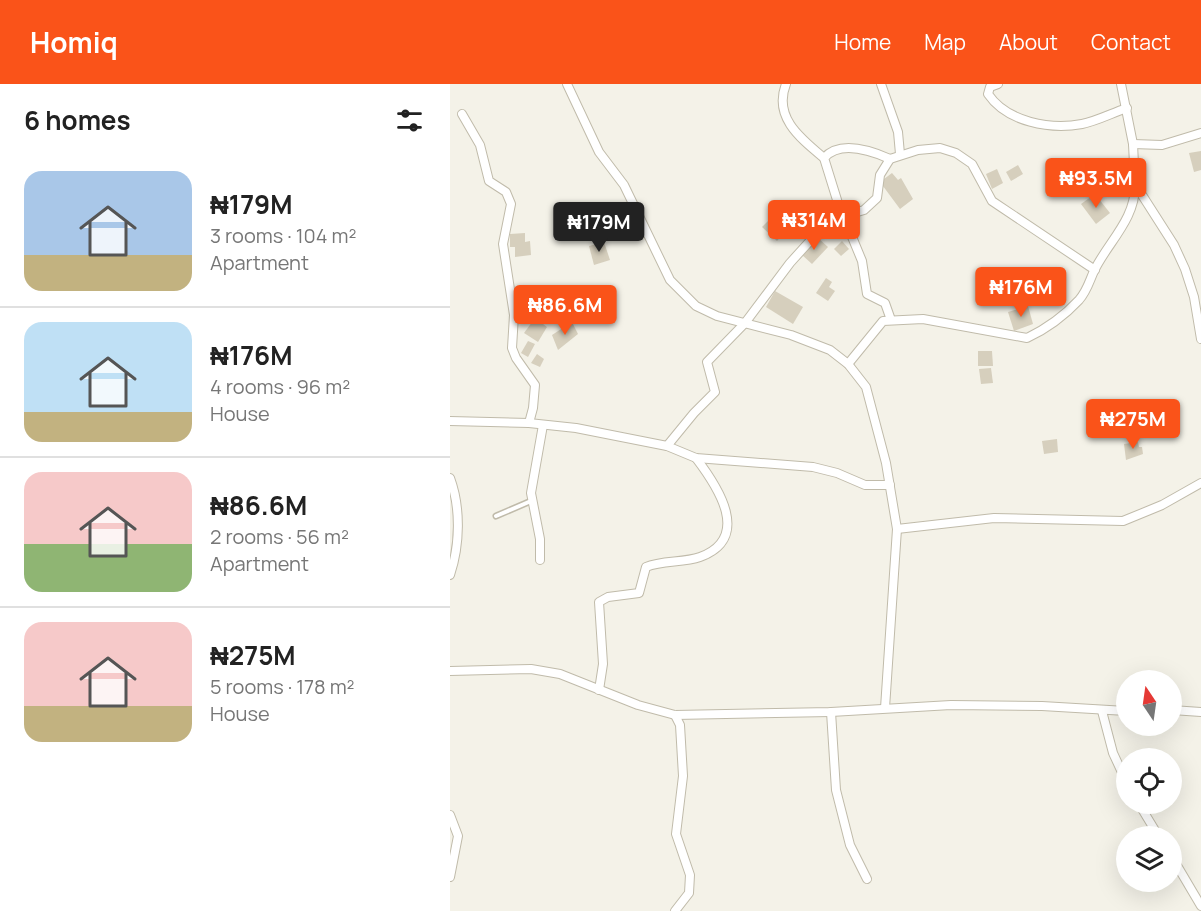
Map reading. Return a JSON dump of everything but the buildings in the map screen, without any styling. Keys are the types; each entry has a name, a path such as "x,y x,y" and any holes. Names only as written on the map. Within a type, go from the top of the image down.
{"street":[{"path":"567,84 599,152 624,185 670,280 696,306 717,316 813,342 830,350 848,363 866,387 890,485 897,529 885,708"},
{"path":"786,84 780,99 786,118 803,141 824,158 842,216"},
{"path":"882,84 898,132 900,154"},
{"path":"998,84 990,87 988,94 1004,110 1019,119 1047,125 1083,124 1127,108"},
{"path":"848,363 883,321 923,319 1027,338 1039,333 1076,303 1088,288 1095,270 1126,219 1135,199 1133,144 1121,84"},
{"path":"462,114 480,145 489,181 506,192 511,204 503,244 514,315 512,348 516,358 535,385 529,423"},
{"path":"1133,144 1162,146 1201,133"},
{"path":"667,446 715,392 707,362 745,323 805,244 833,219 864,210 877,198 880,175 890,159 900,154 940,148 956,153 972,164 992,201 1095,270"},
{"path":"824,158 827,154 842,150 858,149 890,159"},
{"path":"1135,184 1174,245 1185,269 1194,297 1201,339"},
{"path":"850,232 853,214"},
{"path":"833,219 850,232 862,261 867,294 885,303 891,320"},
{"path":"450,422 529,423 612,433 667,446 696,458 813,467 837,473 865,485 890,485"},
{"path":"540,560 540,539 531,501 543,425"},
{"path":"599,690 603,664 599,602 608,597 639,593 646,567 701,557 725,540 728,534 720,494 696,458"},
{"path":"450,477 458,528 457,555 450,575"},
{"path":"897,529 994,518 1123,521 1162,505 1201,483"},
{"path":"450,671 531,669 560,674 638,705 675,715 831,712 951,705 1042,706 1116,711"},
{"path":"1102,711 1116,758"},
{"path":"1182,711 1201,712"},
{"path":"831,712 836,790 850,845 867,879"},
{"path":"675,715 680,725 683,776 676,834 690,875 689,894 675,911"},
{"path":"450,815 458,836 450,877"},
{"path":"1182,874 1201,906"}],"lane":[{"path":"496,516 531,501"}]}
